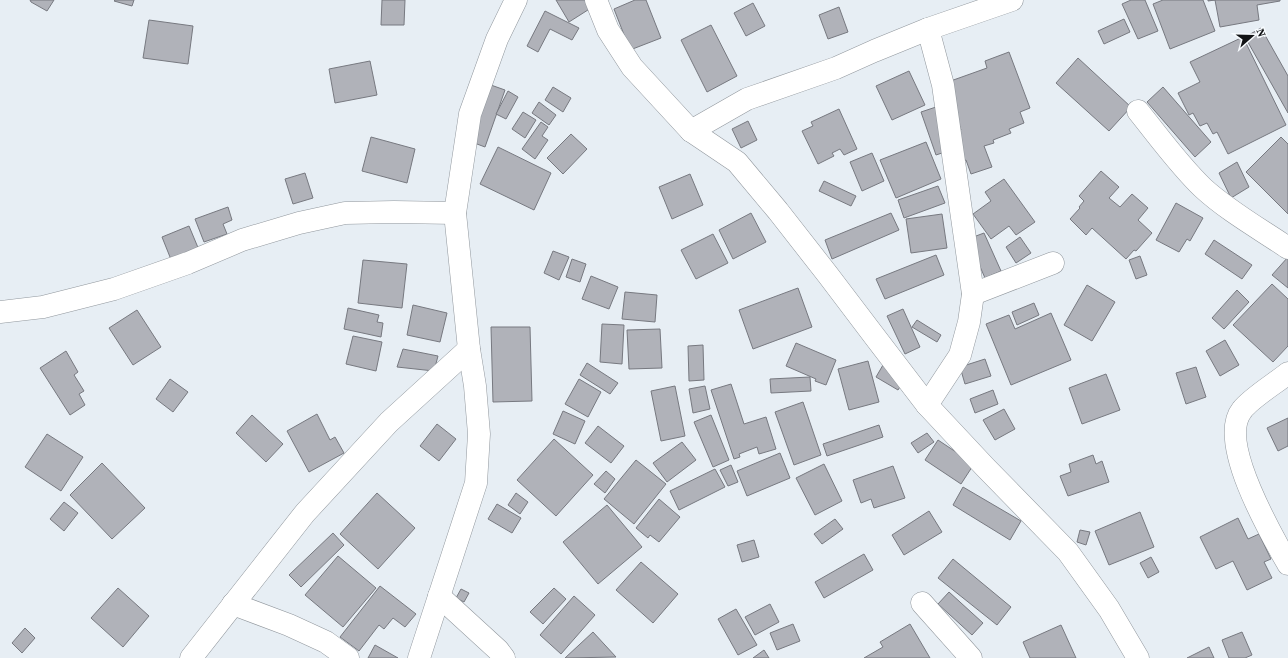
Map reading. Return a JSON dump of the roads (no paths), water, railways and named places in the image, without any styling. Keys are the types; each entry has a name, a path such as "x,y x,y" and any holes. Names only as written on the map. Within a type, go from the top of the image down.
{"street":[{"path":"418,658 476,483 479,434 475,386 469,349 455,213 470,114 497,39 516,0"},
{"path":"596,0 608,30 632,67 691,131 738,162 815,257 928,405 985,467 1068,552 1109,609 1138,658"},
{"path":"691,131 747,100 836,68 928,29 1012,0"},
{"path":"928,29 943,85 973,294 969,322 960,355 928,405"},
{"path":"1138,111 1174,155 1203,187 1221,202 1288,248"},
{"path":"0,312 43,306 114,289 188,262 242,240 299,223 345,213 455,213"},
{"path":"973,294 1053,263"},
{"path":"191,658 305,513 390,422 469,349"},
{"path":"1288,374 1242,410 1237,420 1236,432 1237,448 1243,471 1265,522 1288,564"},
{"path":"438,596 498,650 504,658"},
{"path":"922,603 972,658"},
{"path":"233,604 289,625 326,642 348,658"}]}
